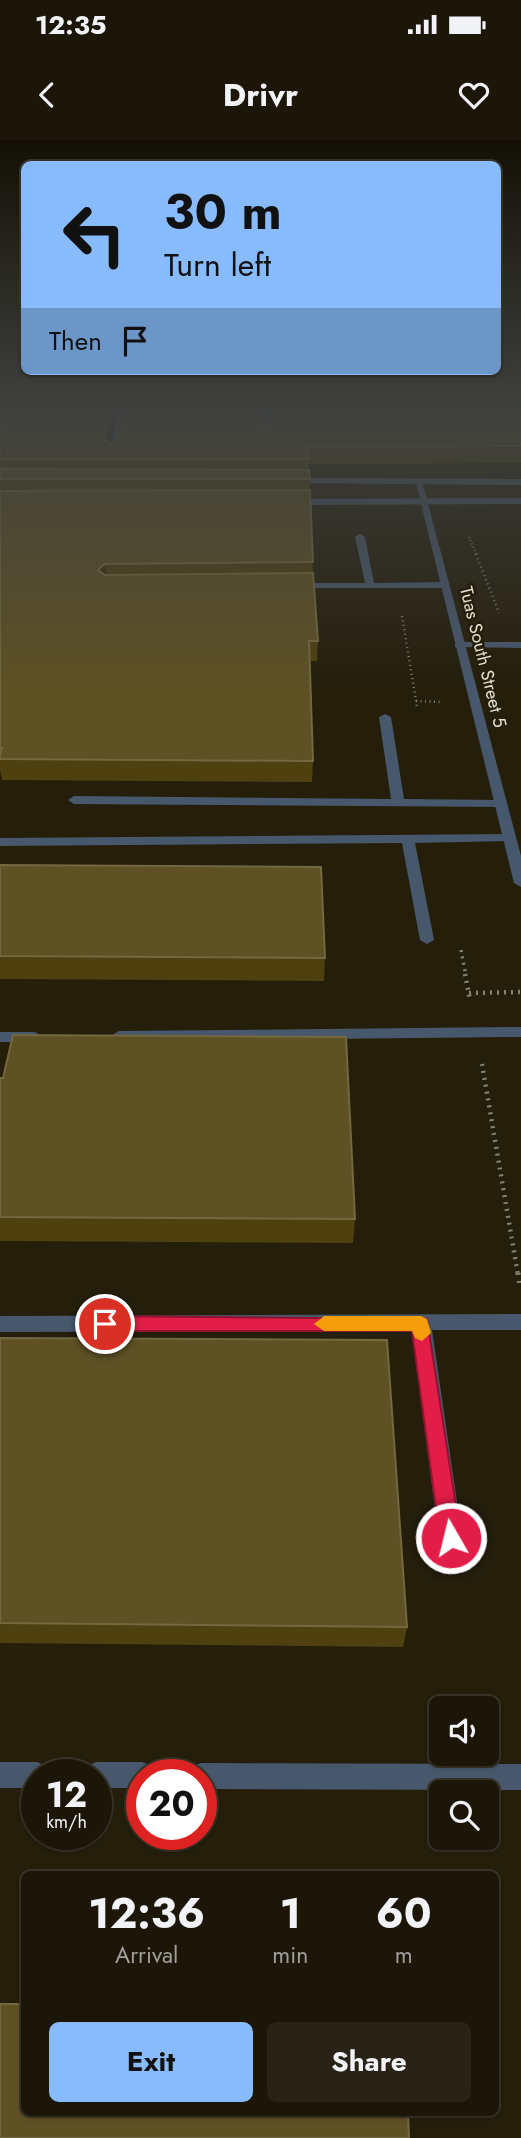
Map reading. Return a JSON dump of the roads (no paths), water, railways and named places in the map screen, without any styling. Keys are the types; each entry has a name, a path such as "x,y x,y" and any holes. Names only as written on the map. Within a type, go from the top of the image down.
{"street":[{"name":"Tuas South Street 5","path":"425,503 521,883"},
{"path":"360,537 370,585"},
{"path":"287,586 444,584"},
{"path":"459,645 516,645"},
{"path":"385,717 398,803"},
{"path":"74,800 501,804"},
{"path":"0,842 510,838"},
{"path":"408,839 427,940"},
{"path":"95,1036 521,1032"},
{"path":"0,1037 54,1037"},
{"path":"0,1324 521,1322"},
{"path":"421,1324 454,1564"},
{"path":"0,1775 21,1775"},
{"path":"217,1776 521,1777"}]}
